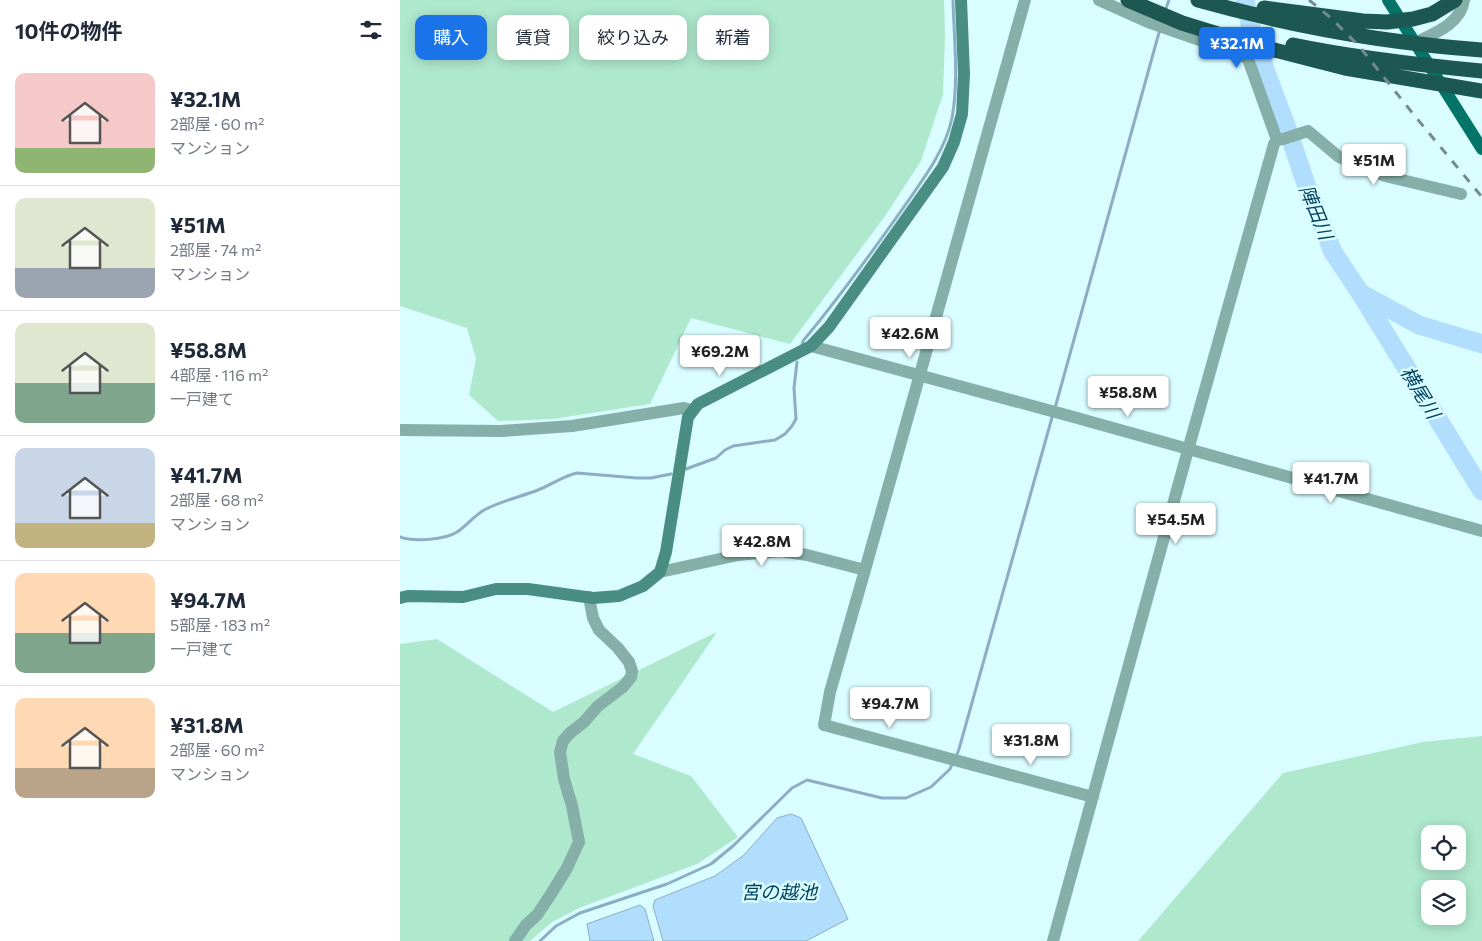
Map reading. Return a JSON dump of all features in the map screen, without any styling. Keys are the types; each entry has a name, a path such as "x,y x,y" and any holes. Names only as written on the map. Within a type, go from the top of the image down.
{"highway":[{"path":"1128,0 1182,23 1247,43 1345,68 1482,91"},
{"path":"1137,0 1250,35 1302,47 1352,56 1482,71"},
{"path":"1198,0 1299,25 1360,36 1405,43 1482,50"},
{"path":"1219,0 1259,8 1363,21 1387,22 1413,19 1432,14 1455,0"}],"main road":[{"path":"1388,0 1482,149"}],"street":[{"path":"660,572 666,552 688,417 692,410 698,404 812,346 829,327 943,166 954,142 962,114 964,74 961,0"},
{"path":"1025,0 830,692 824,725 1093,797"},
{"path":"1098,0 1154,25 1240,54 1248,59 1280,139"},
{"path":"1415,43 1445,28 1460,12 1464,0"},
{"path":"1053,941 1272,153 1280,139 1308,131 1339,157 1386,176 1461,194"},
{"path":"812,346 1482,532"},
{"path":"400,430 501,431 572,426 684,408 692,410"},
{"path":"400,598 408,596 463,597 496,589 528,589 589,598 619,596 643,586 660,572 738,555 781,552 807,556 865,570"},
{"path":"515,941 526,925 537,915 551,894 567,868 579,842 564,778 560,752 563,741 598,706 623,687 632,677 629,662 618,648 599,630 593,618 589,598"}],"green space":[{"path":"400,0 944,0 943,94 921,161 885,216 790,344 691,318 650,404 553,419 498,421 469,395 476,359 467,328 400,306"},
{"path":"717,632 633,754 691,776 738,837 697,864 579,908 552,922 530,941 400,941 400,644 437,639 553,712"},
{"path":"1482,736 1482,941 1138,941 1283,773 1423,742"}],"water":[{"name":"宮の越池","path":"791,814 801,818 848,919 806,941 663,941 653,906 655,900 715,876 744,855 777,818"},
{"path":"640,905 645,909 654,941 590,941 587,924"}],"waterway":[{"path":"802,345 803,341 854,277 901,211 924,178 944,143 952,118 955,89 956,59 953,0"},
{"path":"1165,11 1169,0"},
{"name":"陣田川","path":"1245,0 1250,24 1267,75 1307,187 1333,252 1361,294 1482,491"},
{"path":"1055,408 1160,29"},
{"name":"陣田川","path":"1362,294 1419,325 1482,344"},
{"path":"686,469 716,458 733,446 775,440 785,434 796,419 794,388 797,362"},
{"path":"956,757 1053,414"},
{"path":"400,537 406,539 429,539 452,535 484,510 577,473 637,478 651,478 671,474"},
{"path":"540,941 556,926 580,913 667,884 711,864 733,846 792,788 807,780 882,798 906,798 931,787 950,769 953,762"}],"railway":[{"path":"1309,0 1331,18 1359,46 1482,197"}],"water label":[{"name":"横尾川","path":"1421,392"}]}
